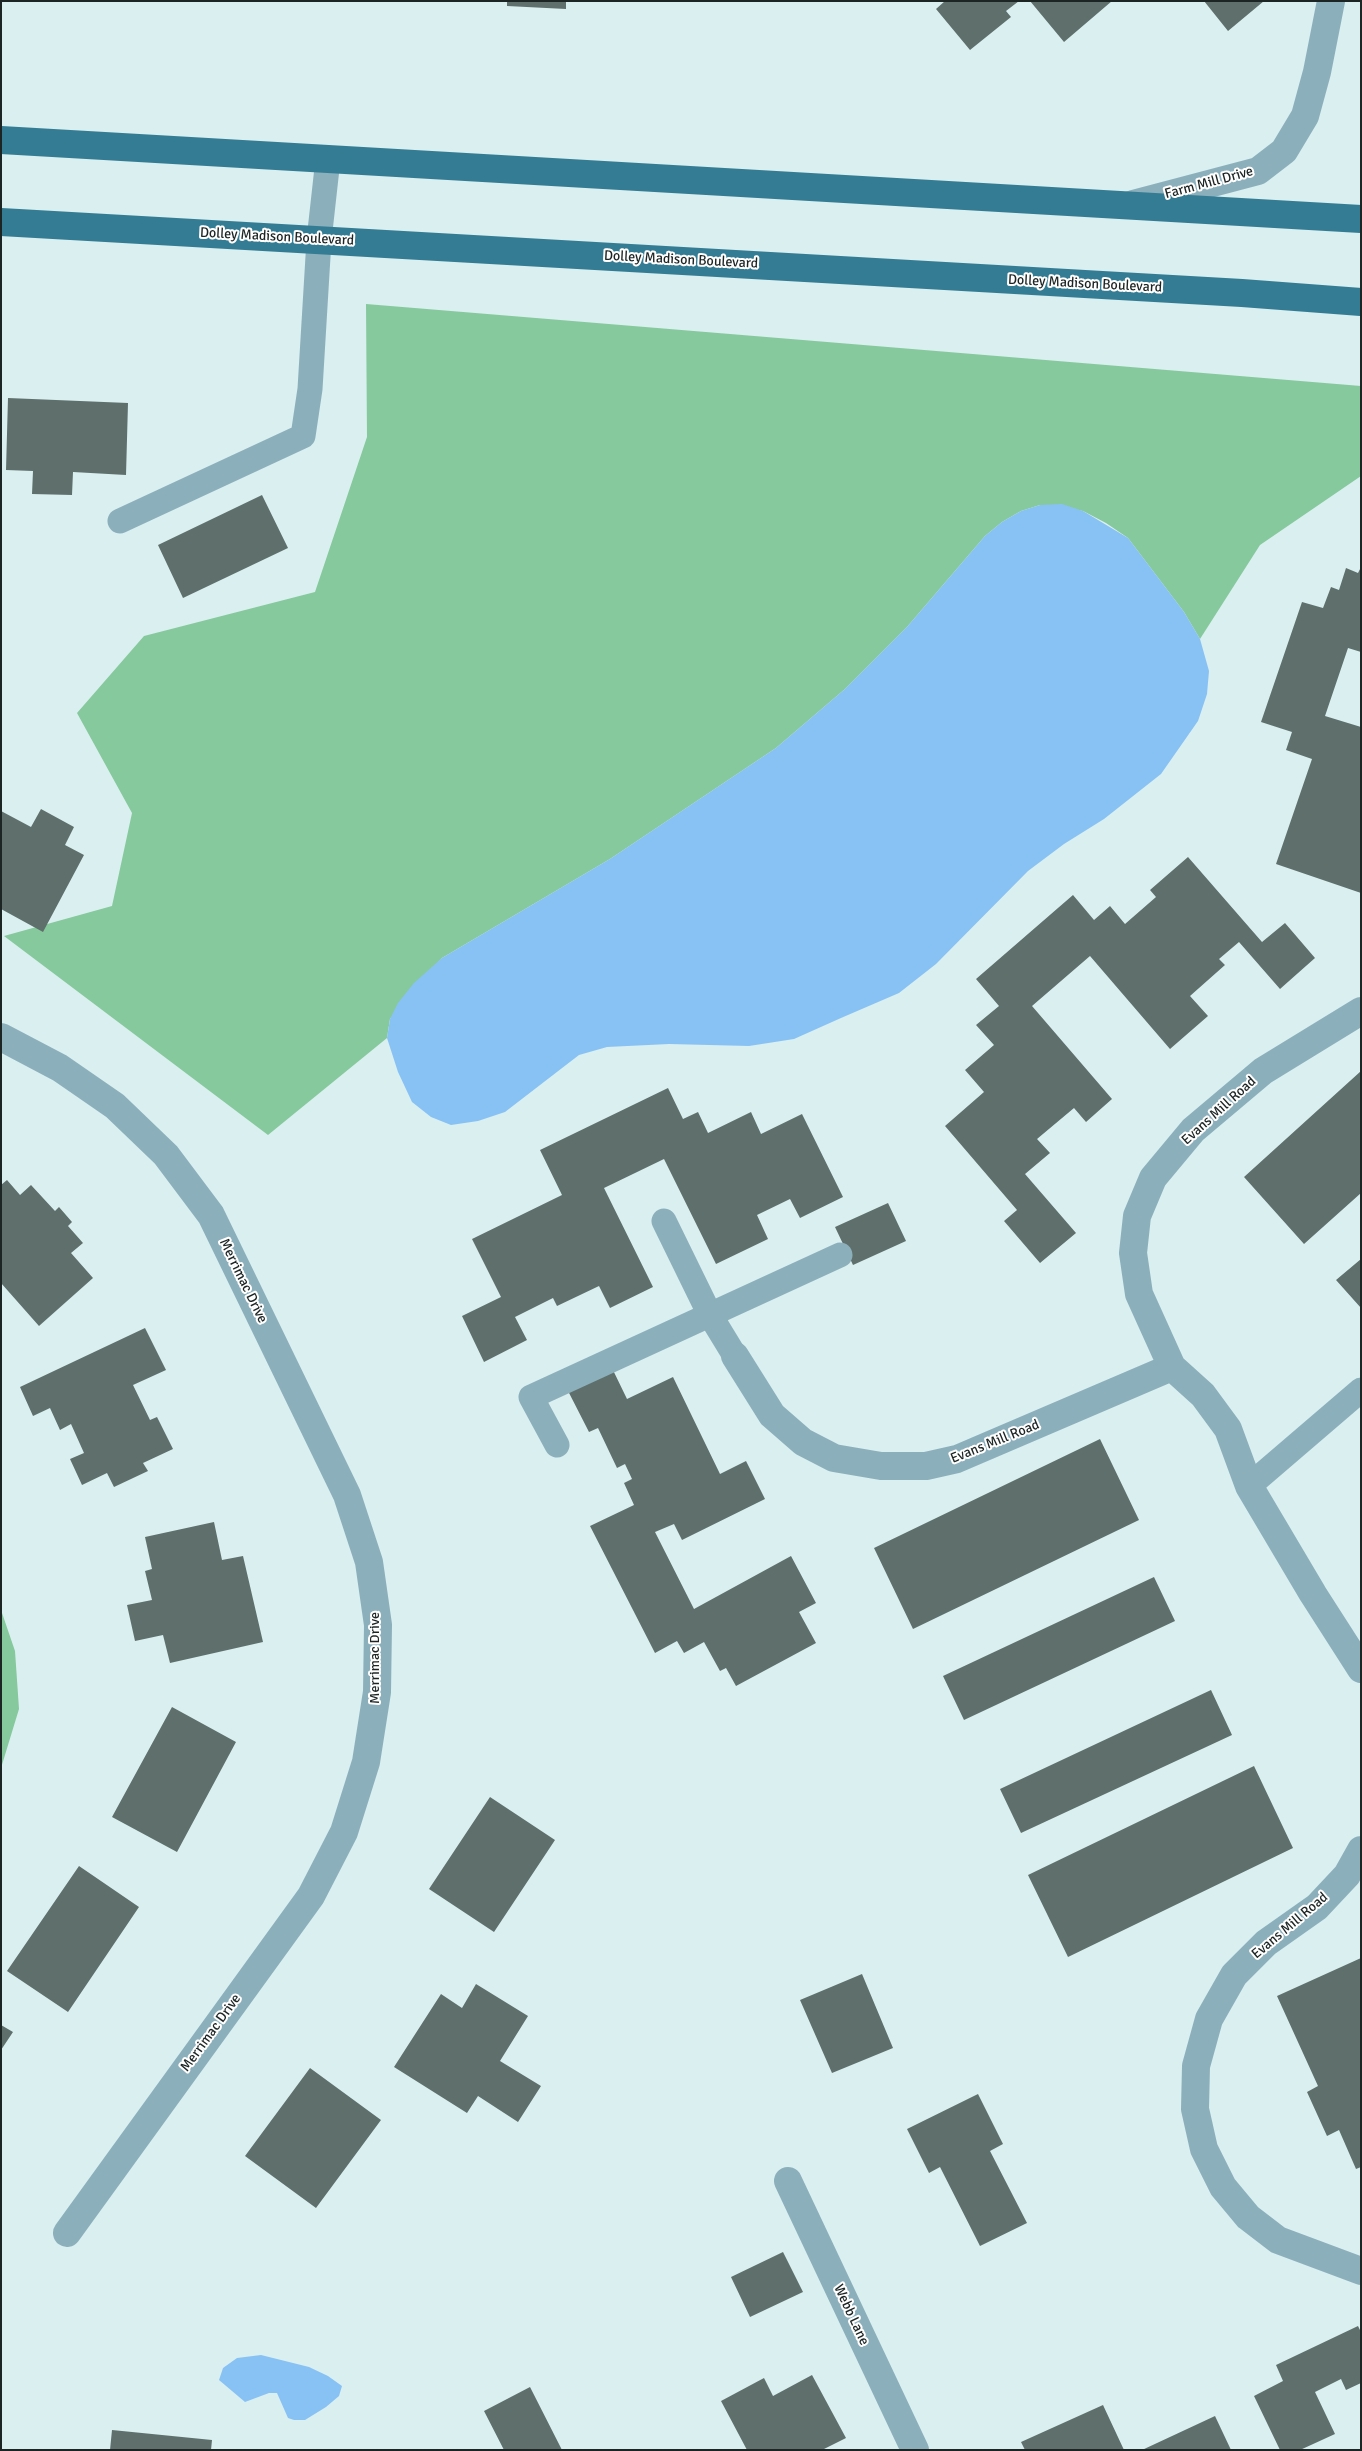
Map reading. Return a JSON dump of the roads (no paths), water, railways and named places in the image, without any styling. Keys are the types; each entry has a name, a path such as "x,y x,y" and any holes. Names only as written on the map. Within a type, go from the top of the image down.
{"main road":[{"path":"1,140 1361,220"},
{"name":"Dolley Madison Boulevard","path":"1,222 1232,292 1361,302"}],"street":[{"name":"Farm Mill Drive","path":"1120,207 1258,171 1284,151 1305,116 1317,72 1331,1"},
{"name":"Evans Mill Road","path":"1361,1011 1263,1071 1193,1130 1153,1178 1137,1216 1133,1253 1138,1294 1172,1367 1203,1395 1228,1429 1249,1486 1313,1594 1361,1669"},
{"name":"Merrimac Drive","path":"1,1037 60,1068 115,1106 166,1155 211,1216 347,1495 369,1562 378,1625 377,1692 366,1762 344,1832 311,1896 67,2233"},
{"name":"Evans Mill Road","path":"735,1356 772,1415 803,1442 834,1458 881,1466 926,1466 958,1459 1172,1367"},
{"name":"Evans Mill Road","path":"1361,1850 1347,1875 1317,1907 1266,1943 1234,1975 1209,2018 1196,2066 1195,2109 1204,2149 1222,2187 1248,2218 1278,2240 1361,2271"},
{"name":"Webb Lane","path":"788,2181 915,2450"}],"lane":[{"path":"120,521 303,436 310,389 319,240 328,159"},
{"path":"664,1222 710,1315 735,1356"},
{"path":"556,1445 531,1397 840,1255"},
{"path":"1249,1486 1361,1390"}],"water":[{"path":"1062,504 1083,511 1128,538 1184,612 1200,639 1209,671 1207,694 1198,721 1161,774 1104,819 1064,844 1028,871 936,964 899,993 794,1039 749,1046 669,1044 607,1047 579,1055 505,1112 478,1121 451,1125 431,1117 412,1102 398,1072 387,1038 390,1019 398,1003 414,983 442,958 610,859 776,748 845,689 907,627 985,536 1002,522 1021,511 1040,505"},
{"path":"261,2355 309,2367 328,2376 342,2386 339,2396 305,2420 288,2418 277,2393 269,2393 245,2402 219,2380 223,2368 237,2358"}]}
